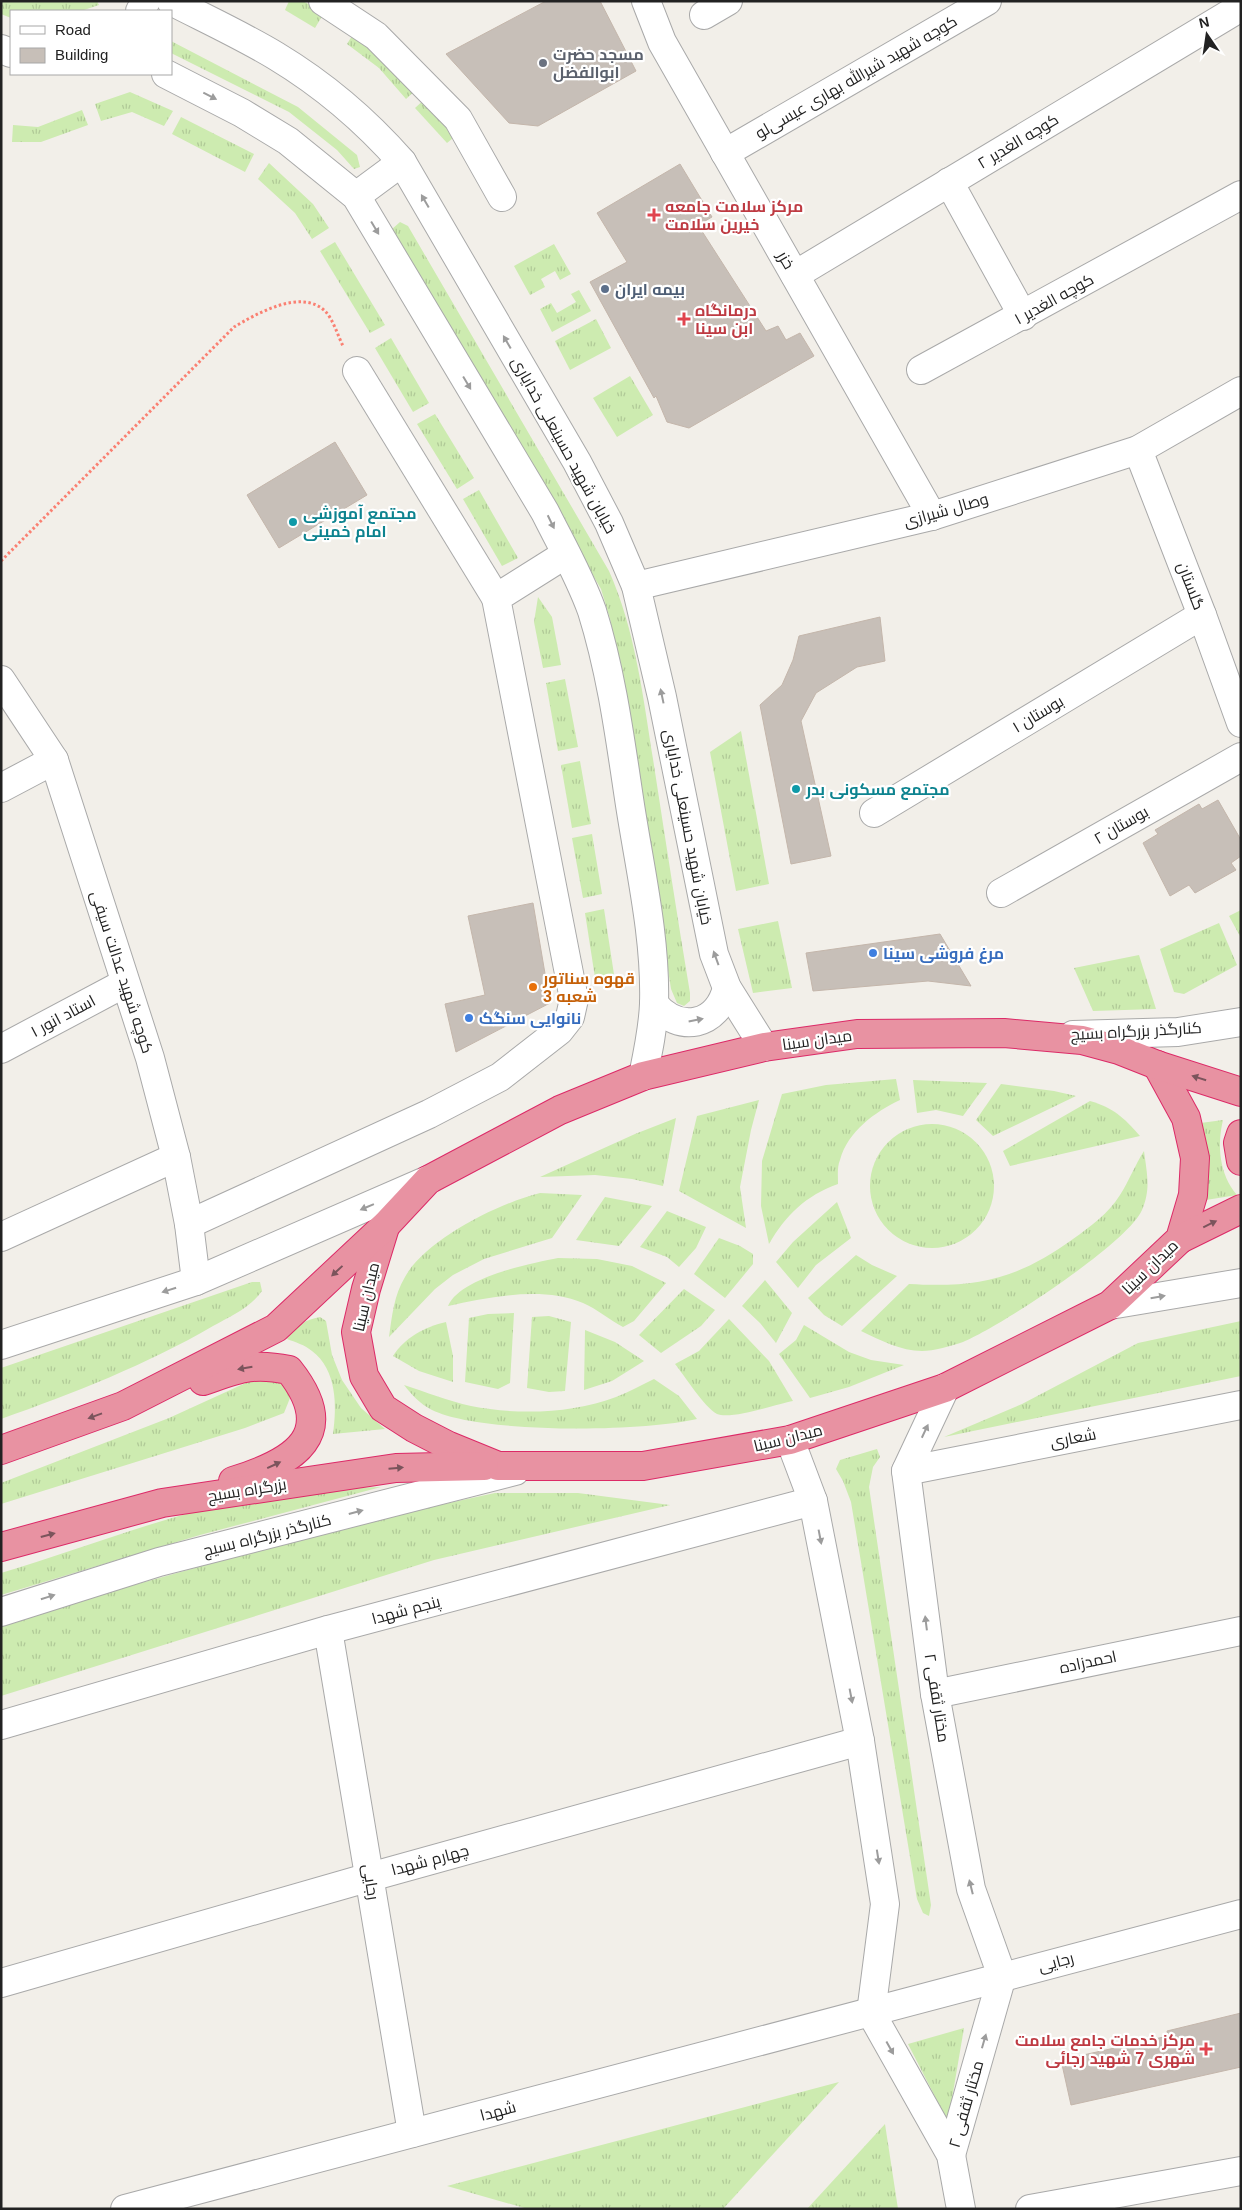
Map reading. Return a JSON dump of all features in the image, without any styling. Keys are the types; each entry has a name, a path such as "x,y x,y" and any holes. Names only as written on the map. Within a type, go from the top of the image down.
{"highway":[{"name":"میدان سینا","path":"1004,1033 1031,1036 1082,1040 1119,1050 1157,1065 1186,1118 1195,1158 1193,1195 1180,1239 1110,1305 945,1388 790,1440 643,1466 498,1466 449,1446 414,1428 383,1408 364,1376 356,1332 366,1289 386,1225 428,1180 560,1110 643,1076 764,1047 857,1034 1004,1033"},
{"path":"1157,1065 1241,1092"},
{"path":"1241,1134 1238,1143 1241,1162"},
{"path":"1180,1239 1241,1210"},
{"path":"123,1406 276,1328 386,1225"},
{"path":"1,1450 123,1406 238,1369 263,1364 289,1370 303,1388 310,1405 311,1424 305,1441 289,1458 248,1477 162,1503"},
{"name":"بزرگراه بسیج","path":"1,1547 162,1503 396,1468 498,1466"}],"street":[{"name":"خیابان شهید حسینعلی خدایاری","path":"171,1 276,56 333,96 376,132 402,162 577,462 609,523 636,586 662,697 714,954 728,988 764,1047"},
{"path":"323,1 376,36 458,118 502,197"},
{"name":"خزر","path":"646,1 662,42 932,516"},
{"path":"704,15 728,1"},
{"name":"کوچه شهید شیرالله بهاری عیسی‌لو","path":"725,153 987,1"},
{"name":"کوچه الغدیر ۲","path":"794,275 1241,7"},
{"path":"168,75 242,113 288,141 356,196 545,512 566,554 591,610 611,678 647,912 653,968 654,1004 651,1037 643,1076"},
{"path":"356,196 402,162"},
{"path":"949,182 1023,316"},
{"name":"کوچه الغدیر ۱","path":"921,370 1023,316 1241,195"},
{"path":"189,1224 429,1114 500,1077 559,1031 570,1017 574,999 496,598 357,371"},
{"name":"وصال شیرازی","path":"636,586 932,516 1138,450 1241,391"},
{"name":"گلستان","path":"1138,450 1202,615 1241,723"},
{"path":"496,598 566,554"},
{"name":"بوستان ۱","path":"874,813 1202,615"},
{"name":"کوچه شهید عدالت سیفی","path":"1,680 54,760 150,1058 176,1157 189,1224 196,1281"},
{"name":"بوستان ۲","path":"1001,893 1241,757"},
{"path":"1,788 54,760"},
{"name":"استاد انور ۱","path":"1,1049 125,983"},
{"path":"654,1004 661,1013 672,1019 683,1022 695,1022 704,1019 720,1006 728,988"},
{"name":"کنارگذر بزرگراه بسیج","path":"1031,1036 1178,1032 1241,1022"},
{"path":"1,1237 176,1157"},
{"path":"1,1345 196,1281 428,1180"},
{"path":"1110,1305 1241,1283"},
{"path":"906,1471 945,1388"},
{"name":"شعاری","path":"906,1471 1241,1405"},
{"path":"790,1440 813,1501 860,1741 885,1904 871,2013"},
{"name":"کنارگذر بزرگراه بسیج","path":"1,1612 159,1562 535,1466"},
{"name":"مختار ثقفی ۲","path":"906,1471 935,1694 971,1889 1002,1976 951,2155"},
{"name":"پنجم شهدا","path":"1,1725 328,1630 813,1501"},
{"name":"رجایی","path":"328,1630 412,2133"},
{"name":"احمدزاده","path":"935,1694 1241,1631"},
{"name":"چهارم شهدا","path":"1,1983 370,1877 860,1741"},
{"name":"رجایی","path":"871,2013 1002,1976 1241,1914"},
{"name":"مختار ثقفی ۲","path":"871,2013 951,2155"},
{"name":"شهدا","path":"125,2209 871,2013"},
{"path":"951,2155 961,2209"},
{"path":"1030,2209 1241,2171"}],"path":[{"path":"1,561 234,327 266,309 304,301 325,311 357,371"}],"green space":[{"path":"1,1 97,1 99,5 84,10 10,10 10,18 1,14"},
{"path":"289,1 303,1 324,13 315,28 285,10"},
{"path":"355,31 418,88 406,99 379,68 347,44"},
{"path":"172,42 298,107 357,155 360,167 354,169 337,150 289,112 172,54"},
{"path":"130,92 173,111 164,126 132,112 101,121 95,104"},
{"path":"426,98 458,134 447,143 415,108"},
{"path":"82,110 88,125 41,142 12,142 13,125 38,127"},
{"path":"181,117 254,154 245,172 172,134"},
{"path":"269,163 313,204 329,228 312,239 295,213 258,179"},
{"path":"400,222 408,226 609,571 618,593 632,639 646,711 690,993 690,1001 684,1006 677,1003 671,989 629,719 610,619 601,589 391,230"},
{"path":"335,242 385,325 370,333 320,251"},
{"path":"554,244 571,274 560,280 555,271 541,279 545,287 530,295 514,266"},
{"path":"579,290 591,311 552,332 540,309 551,303 557,313 576,302 571,294"},
{"path":"596,319 611,348 570,370 555,341"},
{"path":"391,338 429,403 413,412 375,348"},
{"path":"630,376 653,415 617,437 593,398"},
{"path":"435,414 474,478 457,489 417,424"},
{"path":"479,490 518,558 502,566 463,499"},
{"path":"538,597 552,617 561,665 543,668 534,622"},
{"path":"565,679 578,747 558,751 546,683"},
{"path":"741,731 769,884 736,891 710,752"},
{"path":"580,761 591,824 572,828 561,765"},
{"path":"592,834 602,894 583,898 572,838"},
{"path":"604,909 615,981 596,984 585,913"},
{"path":"1241,910 1241,938 1229,916"},
{"path":"778,921 792,988 753,993 738,929"},
{"path":"1219,923 1237,965 1184,994 1174,992 1160,949"},
{"path":"1139,955 1156,1009 1093,1011 1074,968"},
{"path":"896,1079 900,1100 872,1117 849,1140 839,1163 838,1184 806,1201 782,1224 769,1244 761,1206 762,1161 782,1094 826,1085"},
{"path":"913,1080 987,1083 963,1116 936,1110 917,1113"},
{"path":"1001,1084 1076,1096 993,1136 976,1120"},
{"path":"759,1100 740,1187 746,1228 679,1191 697,1116"},
{"path":"1090,1101 1118,1114 1140,1136 1010,1166 1003,1151"},
{"path":"676,1118 663,1186 632,1179 595,1175 540,1177 635,1134"},
{"path":"1223,1120 1220,1139 1221,1159 1226,1178 1237,1195 1206,1200 1207,1190 1204,1161 1193,1124"},
{"path":"932,1124 956,1128 976,1142 990,1162 994,1186 990,1210 976,1230 956,1244 932,1248 908,1244 888,1230 874,1210 870,1186 874,1162 888,1142 908,1128"},
{"path":"1144,1151 1148,1181 1147,1195 1142,1210 1132,1225 1088,1263 1031,1303 980,1334 948,1347 932,1350 914,1351 898,1347 861,1331 909,1284 956,1284 996,1278 1015,1272 1053,1253 1092,1225 1116,1202"},
{"path":"540,1193 582,1195 552,1238 484,1259 453,1275 435,1289 389,1337 398,1291 415,1263 446,1237 465,1225 504,1205"},
{"path":"605,1197 652,1206 619,1246 576,1240"},
{"path":"837,1202 851,1238 816,1265 798,1288 776,1262 793,1242"},
{"path":"667,1211 706,1227 696,1248 679,1267 667,1257 640,1247"},
{"path":"719,1238 740,1246 753,1254 753,1264 725,1298 694,1274"},
{"path":"856,1255 872,1265 897,1276 842,1326 824,1315 808,1298"},
{"path":"558,1258 597,1259 632,1266 666,1283 634,1321 623,1327 583,1303 551,1295 516,1295 481,1299 448,1306 455,1296 467,1287 497,1273"},
{"path":"765,1280 792,1313 776,1343 760,1323 742,1306"},
{"path":"252,1282 260,1282 262,1291 252,1302 188,1340 136,1366 1,1419 1,1368"},
{"path":"684,1289 715,1310 701,1326 661,1353 639,1335"},
{"path":"514,1313 510,1383 498,1389 465,1382 469,1318 488,1314"},
{"path":"549,1316 571,1322 565,1391 549,1392 527,1388 532,1317"},
{"path":"320,1317 326,1321 332,1355 342,1380 361,1408 385,1429 333,1434 335,1400 331,1378 320,1359 309,1349 287,1339 301,1324"},
{"path":"729,1319 769,1361 793,1401 743,1413 724,1415 712,1411 695,1391 675,1364 699,1351"},
{"path":"1241,1321 1241,1376 944,1437 1022,1404 1138,1343"},
{"path":"446,1322 453,1356 453,1382 419,1371 393,1356 403,1343 416,1334"},
{"path":"804,1325 849,1352 871,1360 904,1365 849,1387 810,1398 779,1354 796,1340"},
{"path":"585,1330 615,1342 644,1361 612,1381 584,1390"},
{"path":"261,1376 285,1382 290,1398 284,1413 245,1428 1,1504 1,1483 169,1418"},
{"path":"654,1379 679,1396 697,1419 672,1423 602,1428 523,1427 486,1423 455,1418 432,1410 416,1399 404,1385 471,1406 525,1412 563,1410 599,1403"},
{"path":"877,1449 880,1457 873,1467 869,1487 931,1905 929,1916 923,1913 917,1899 851,1502 836,1469 840,1460"},
{"path":"381,1487 200,1535 1,1595 1,1573 183,1515 278,1494"},
{"path":"495,1493 578,1493 670,1505 434,1560 1,1696 1,1625 116,1590 356,1523"},
{"path":"964,2028 948,2122 908,2044"},
{"path":"839,2082 723,2209 528,2209 447,2186"},
{"path":"885,2124 898,2209 807,2209"}],"building":[{"name":"مسجد حضرت ابوالفضل","path":"546,1 600,1 636,71 538,126 509,123 446,54"},
{"path":"680,164 712,217 698,225 766,331 778,326 786,340 800,333 814,356 689,428 667,422 656,396 654,398 590,282 627,262 597,213"},
{"name":"مجتمع آموزشی امام خمینی","path":"335,442 367,495 279,548 247,495"},
{"name":"مجتمع مسکونی بدر","path":"880,617 885,661 857,667 816,693 801,721 831,856 791,864 760,705 782,685 793,660 799,636"},
{"path":"1218,800 1241,840 1241,856 1231,863 1236,870 1195,893 1189,885 1170,896 1143,843 1158,834 1155,830 1199,804 1202,809"},
{"path":"533,903 550,1003 456,1052 445,1004 485,995 468,916"},
{"path":"940,934 971,986 928,981 813,991 806,953"},
{"path":"1241,2013 1241,2067 1071,2105 1061,2060 1168,2036 1167,2031"}],"place":[{"name":"مسجد حضرت ابوالفضل","path":"543,63"},
{"name":"مرکز سلامت جامعه خیرین سلامت","path":"654,215"},
{"name":"بیمه ایران","path":"605,289"},
{"name":"درمانگاه ابن سینا","path":"684,319"},
{"name":"مجتمع آموزشی امام خمینی","path":"293,522"},
{"name":"مجتمع مسکونی بدر","path":"796,789"},
{"name":"مرغ فروشی سینا","path":"873,953"},
{"name":"قهوه سناتور شعبه 3","path":"533,987"},
{"name":"نانوایی سنگک","path":"469,1018"},
{"name":"مرکز خدمات جامع سلامت شهری 7 شهید رجائی","path":"1206,2049"}]}
